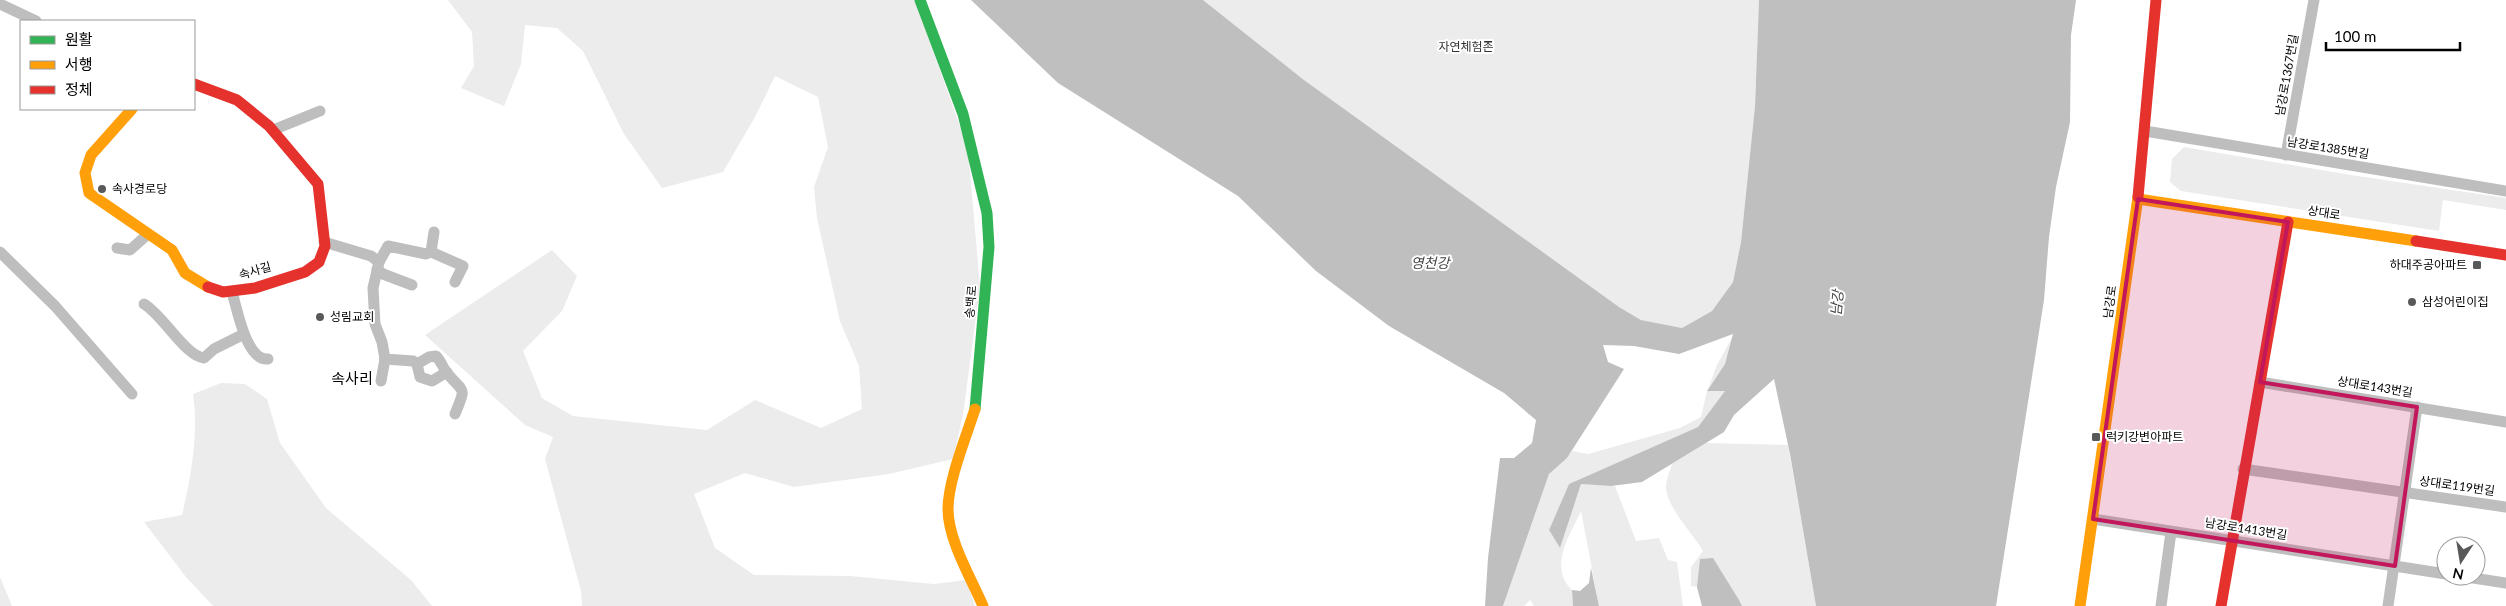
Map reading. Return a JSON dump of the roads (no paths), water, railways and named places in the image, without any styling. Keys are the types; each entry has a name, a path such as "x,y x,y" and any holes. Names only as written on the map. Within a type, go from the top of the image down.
{"street":[{"name":"송백로","path":"920,0 963,114 979,173 987,213 989,247 976,404 950,491 948,510 951,531 975,582 983,606"},
{"name":"남강로","path":"2080,606 2138,199 2156,0"},
{"name":"남강로1367번길","path":"2286,155 2314,0"},
{"path":"0,4 34,20"},
{"name":"속사길","path":"131,110 91,155 85,174 89,193 147,235 172,250 185,273 205,286 223,292 232,292 254,288 305,272 319,262 324,242 318,184 273,130 237,100 195,84"},
{"path":"273,130 320,111"},
{"name":"남강로1385번길","path":"2145,132 2506,191"},
{"name":"상대로","path":"2138,199 2506,255"},
{"path":"2221,606 2288,222"},
{"path":"431,252 434,232"},
{"path":"117,248 130,250 147,235"},
{"path":"324,242 371,256 383,274 412,285"},
{"path":"381,381 385,359 382,342 375,324 373,288 378,265 388,246 426,254 431,252 463,266 455,282"},
{"path":"0,252 55,306 132,394"},
{"path":"232,292 244,334 253,352 264,360 268,359"},
{"path":"144,304 156,311 176,337 198,357 204,358 214,349 244,334"},
{"path":"417,364 429,357 436,356 446,372 462,387 463,393 455,414"},
{"path":"385,359 413,361 417,364 420,377 432,381 446,372"},
{"name":"상대로143번길","path":"2260,382 2418,408 2404,492"},
{"path":"2418,408 2506,422"},
{"path":"2244,469 2404,492 2388,606"},
{"name":"상대로119번길","path":"2404,492 2506,507"},
{"name":"남강로1413번길","path":"2093,519 2436,572"},
{"path":"2161,606 2171,532"},
{"path":"2486,580 2506,583"}],"water":[{"path":"971,0 1203,0 1304,80 1619,307 1641,320 1682,328 1712,311 1733,282 1741,242 1755,106 1759,0 2076,0 2071,35 2070,122 2056,187 2049,237 2044,300 1996,606 1816,606 1790,454 1774,379 1734,415 1724,432 1642,482 1611,486 1581,484 1560,548 1549,530 1569,484 1698,427 1725,391 1707,391 1725,364 1733,334 1679,354 1634,346 1603,345 1608,362 1624,369 1567,458 1549,474 1503,606 1485,606 1488,558 1500,458 1514,458 1532,443 1536,420 1504,393 1389,326 1316,271 1238,196 1058,83"},
{"path":"1713,558 1742,606 1702,606 1697,587 1700,559"},
{"path":"1591,568 1599,606 1573,606 1572,590 1580,591 1589,583"}],"place":[{"name":"속사경로당","path":"102,189"},
{"name":"하대주공아파트","path":"2477,265"},
{"name":"삼성어린이집","path":"2412,302"},
{"name":"성림교회","path":"320,317"},
{"name":"럭키강변아파트","path":"2096,437"}],"district":[{"name":"속사리","path":"352,379"}],"park label":[{"name":"자연체험존","path":"1466,47"}],"water label":[{"name":"영천강","path":"1430,263"},
{"name":"남강","path":"1837,303"}]}
